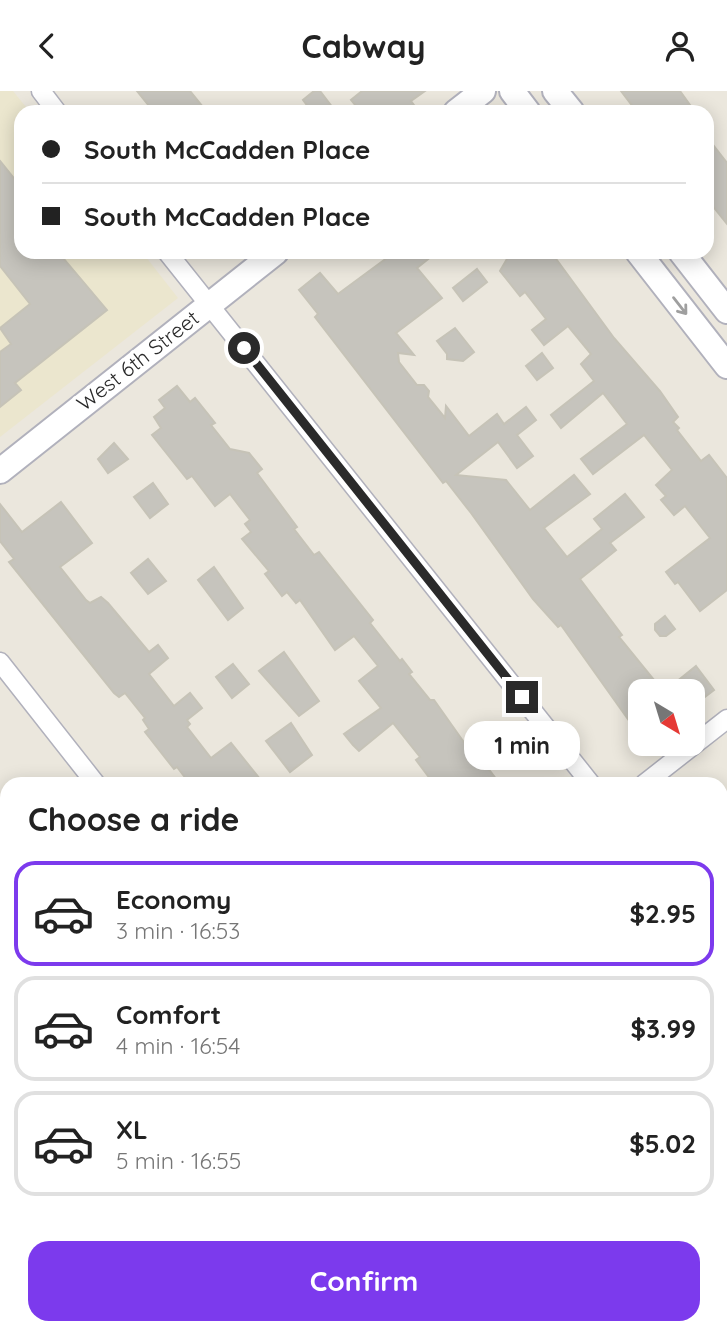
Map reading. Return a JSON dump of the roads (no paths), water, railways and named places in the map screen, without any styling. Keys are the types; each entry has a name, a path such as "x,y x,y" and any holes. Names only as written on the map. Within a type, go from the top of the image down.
{"main road":[{"path":"465,105 482,91"},
{"path":"512,91 523,105"},
{"path":"555,91 566,105"},
{"name":"West 6th Street","path":"0,471 267,259"},
{"path":"643,259 727,366"},
{"path":"686,259 727,311"}],"street":[{"path":"41,91 52,105"},
{"path":"173,259 586,777"},
{"path":"0,662 90,777"},
{"path":"653,777 727,719"}]}
